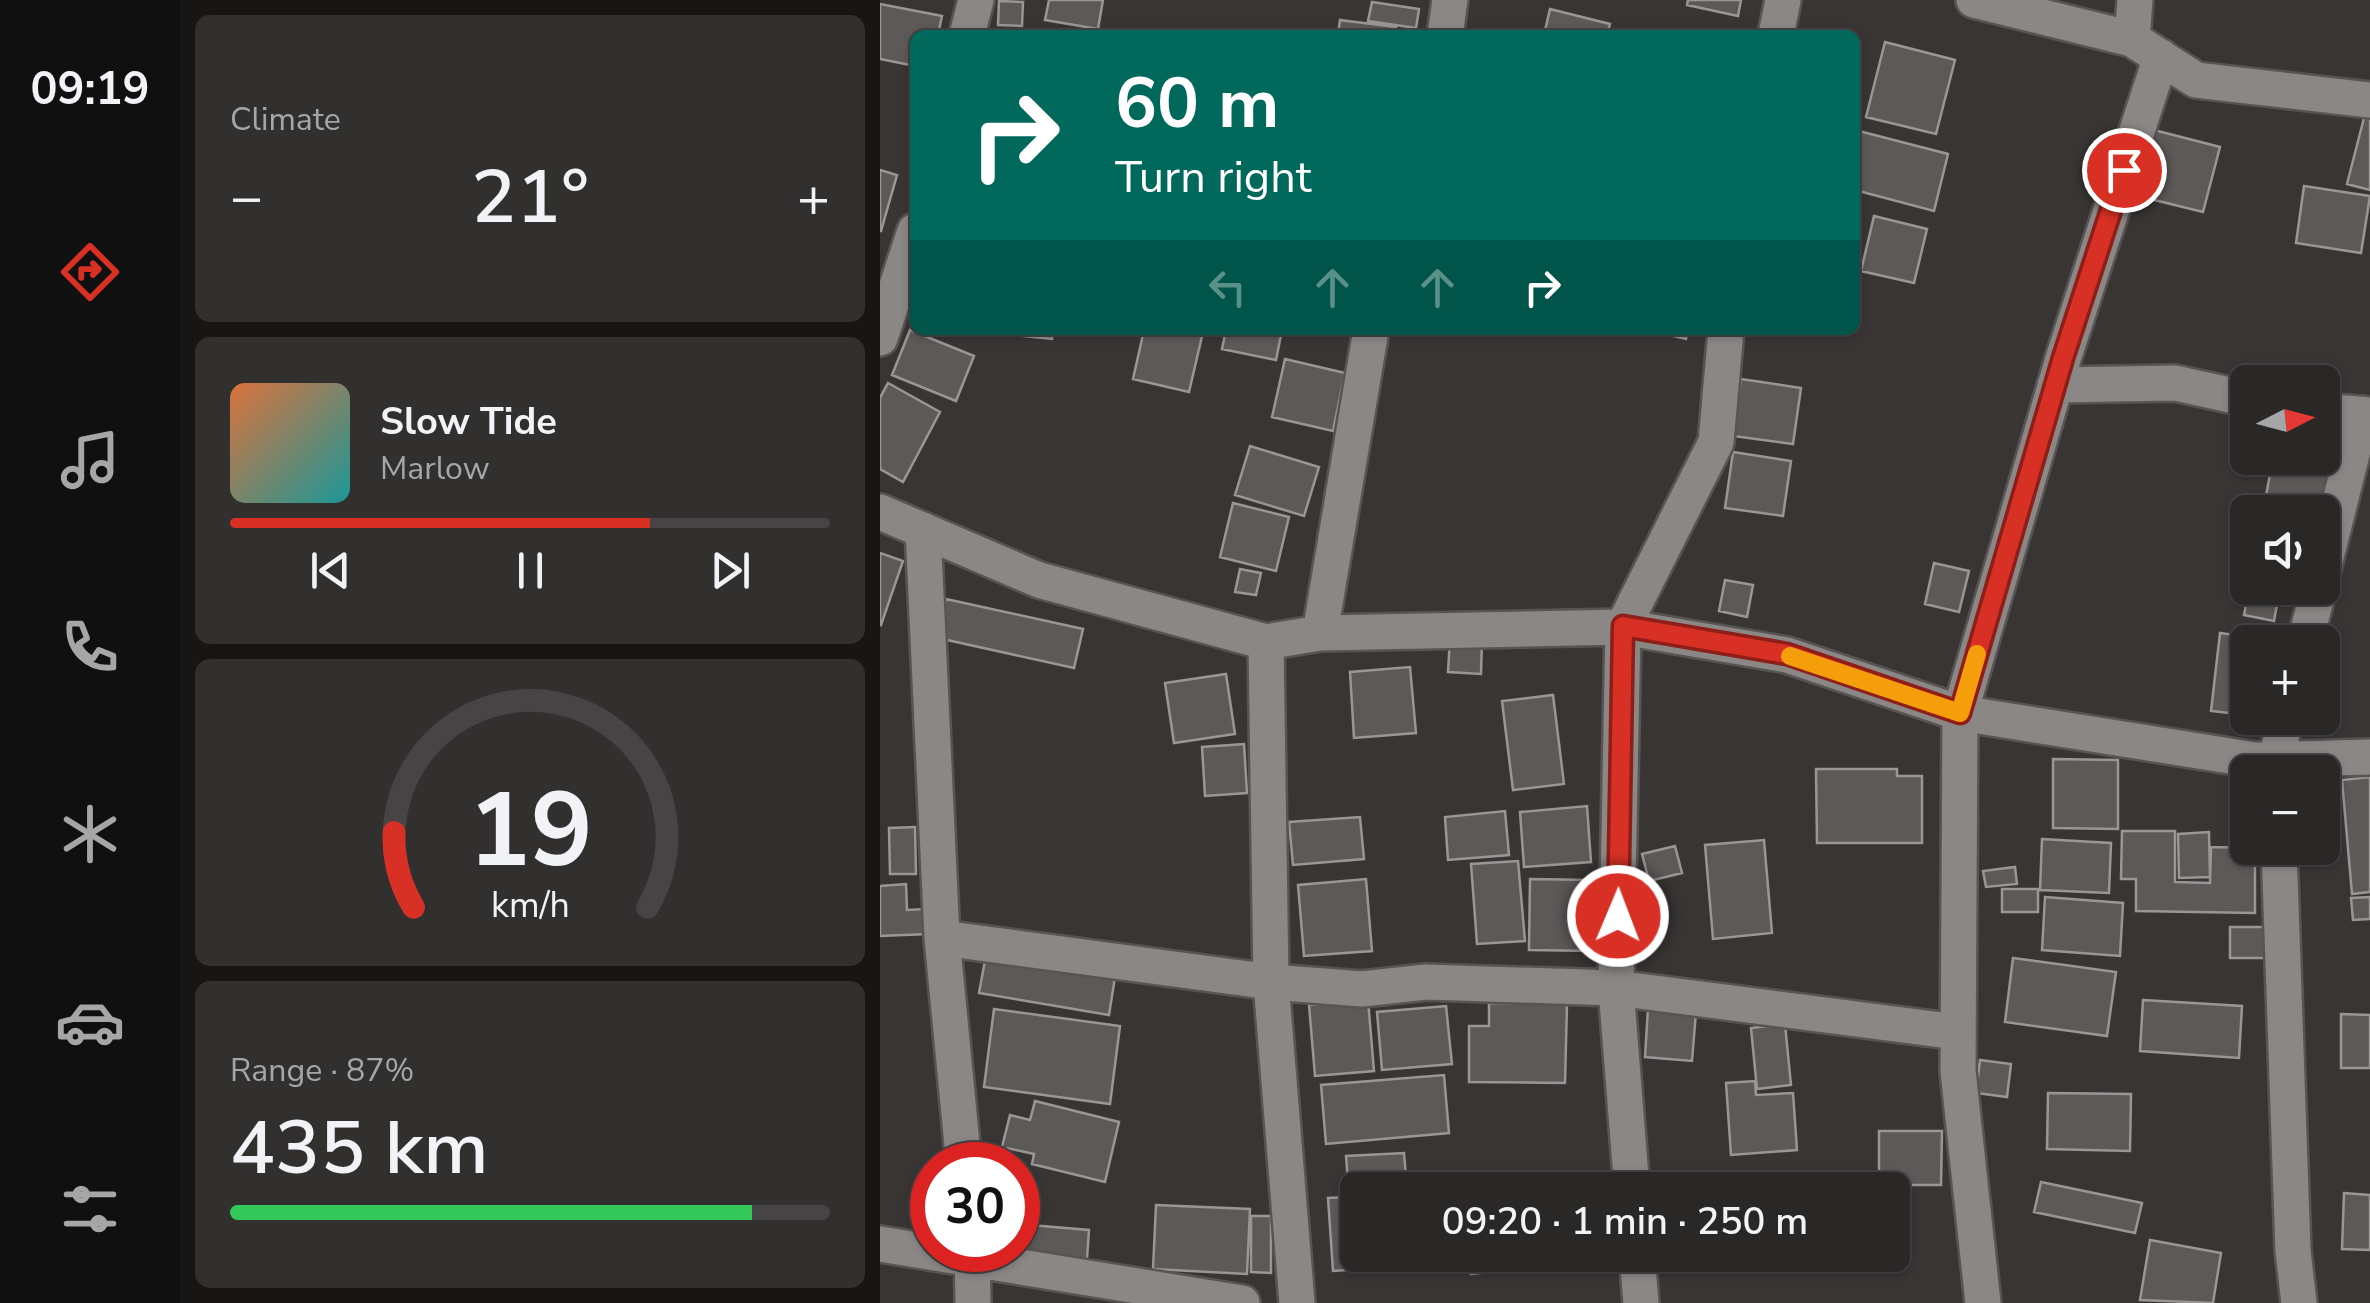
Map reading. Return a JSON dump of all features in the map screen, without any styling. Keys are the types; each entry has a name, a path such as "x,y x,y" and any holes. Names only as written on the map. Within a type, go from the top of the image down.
{"street":[{"path":"969,30 976,0"},
{"path":"1446,30 1450,0"},
{"path":"1777,30 1783,0"},
{"path":"1974,0 2146,48 2196,80 2370,100"},
{"path":"1983,1303 1958,1070 1960,713 2055,385 2146,48 2135,0"},
{"path":"880,338 910,246"},
{"path":"1320,633 1370,335"},
{"path":"1631,1172 1616,988 1623,626 1716,442 1726,335"},
{"path":"2055,385 2175,382 2230,395"},
{"path":"2340,412 2366,414 2340,507"},
{"path":"880,512 1038,580 1266,642 1320,633 1623,626 1787,654 1960,713 2230,756"},
{"path":"923,530 942,938 962,1142"},
{"path":"1266,642 1272,982 1297,1303"},
{"path":"2340,760 2370,757"},
{"path":"2280,865 2299,1303"},
{"path":"942,938 1272,982 1362,989 1426,982 1616,988 1958,1032"},
{"path":"880,1244 910,1248"},
{"path":"1040,1268 1242,1303"},
{"path":"972,1272 973,1303"},
{"path":"1638,1272 1641,1303"}],"building":[{"path":"1049,0 1103,0 1098,29 1045,20"},
{"path":"1688,0 1741,0 1738,16 1687,5"},
{"path":"999,1 1023,2 1022,26 998,25"},
{"path":"1372,2 1419,9 1416,28 1368,21"},
{"path":"880,4 942,16 939,30 910,30 910,65 880,59"},
{"path":"1550,9 1610,24 1608,30 1545,30"},
{"path":"1340,20 1396,27 1396,30 1339,30"},
{"path":"1885,42 1955,60 1936,134 1866,117"},
{"path":"2365,114 2370,115 2370,190 2347,184"},
{"path":"2150,129 2220,147 2203,212 2134,195"},
{"path":"1860,131 1948,154 1934,211 1860,191"},
{"path":"880,170 897,175 881,231 880,231"},
{"path":"2304,186 2370,196 2361,253 2296,243"},
{"path":"1874,216 1927,229 1914,283 1861,271"},
{"path":"910,330 910,335 922,335 974,356 956,401 892,375"},
{"path":"1013,335 1052,335 1052,339"},
{"path":"1143,335 1202,335 1189,392 1133,379"},
{"path":"1225,335 1281,335 1276,360 1222,349"},
{"path":"1285,359 1345,373 1333,431 1272,417"},
{"path":"1741,379 1801,388 1793,444 1733,436"},
{"path":"888,383 940,412 903,482 880,469 880,398"},
{"path":"1250,446 1319,467 1304,516 1235,495"},
{"path":"1733,452 1791,461 1783,516 1725,508"},
{"path":"2270,475 2331,475 2326,495 2266,495"},
{"path":"1233,503 1289,517 1276,571 1220,557"},
{"path":"880,553 903,561 881,625 880,624"},
{"path":"1934,563 1969,571 1959,612 1925,604"},
{"path":"1240,569 1261,573 1256,595 1235,592"},
{"path":"1725,580 1753,585 1747,617 1719,611"},
{"path":"946,599 1083,629 1074,668 938,638"},
{"path":"2246,605 2277,605 2274,621 2244,615"},
{"path":"2220,633 2230,634 2230,713 2211,711"},
{"path":"1450,638 1482,639 1481,674 1448,672"},
{"path":"1410,667 1416,733 1354,738 1350,672"},
{"path":"1226,674 1235,734 1174,743 1165,683"},
{"path":"1553,695 1564,784 1513,790 1502,701"},
{"path":"1244,744 1247,793 1205,796 1202,747"},
{"path":"2053,759 2118,760 2118,829 2053,828"},
{"path":"1816,769 1897,769 1897,776 1922,776 1922,843 1817,843"},
{"path":"2370,777 2370,892 2352,894 2342,780"},
{"path":"1587,806 1591,862 1524,867 1520,812"},
{"path":"1505,811 1509,855 1448,860 1445,817"},
{"path":"1360,817 1364,859 1293,865 1289,822"},
{"path":"915,827 916,874 890,874 889,828"},
{"path":"2122,831 2175,831 2175,882 2210,883 2211,847 2230,847 2230,865 2255,865 2255,913 2136,911 2136,879 2121,879"},
{"path":"2209,832 2210,877 2179,878 2178,834"},
{"path":"2042,839 2111,843 2109,893 2040,890"},
{"path":"1764,840 1772,933 1713,939 1705,845"},
{"path":"1675,846 1682,873 1649,881 1642,854"},
{"path":"1518,861 1525,941 1477,944 1471,864"},
{"path":"2015,867 2017,884 1986,887 1983,871"},
{"path":"1366,879 1372,951 1304,956 1298,885"},
{"path":"1530,879 1592,880 1592,951 1529,950"},
{"path":"906,884 907,910 926,909 928,934 880,936 880,886"},
{"path":"2002,889 2038,889 2038,912 2002,912"},
{"path":"2045,897 2123,903 2120,956 2042,950"},
{"path":"2370,897 2370,919 2353,920 2351,898"},
{"path":"2230,927 2270,927 2271,958 2230,958"},
{"path":"986,955 1115,977 1109,1015 979,993"},
{"path":"2013,958 2116,972 2107,1036 2005,1022"},
{"path":"1368,1000 1374,1071 1315,1076 1309,1005"},
{"path":"2143,1000 2242,1006 2239,1058 2140,1051"},
{"path":"1489,1003 1567,1004 1565,1083 1469,1082 1469,1026 1489,1026"},
{"path":"1446,1006 1452,1064 1382,1070 1377,1012"},
{"path":"1648,1008 1696,1012 1692,1061 1645,1057"},
{"path":"994,1009 1120,1026 1110,1104 984,1087"},
{"path":"2341,1014 2370,1015 2370,1068 2341,1068"},
{"path":"1785,1024 1791,1085 1757,1089 1751,1028"},
{"path":"1980,1060 2011,1064 2007,1097 1976,1093"},
{"path":"1444,1075 1449,1133 1326,1144 1321,1085"},
{"path":"1755,1081 1756,1095 1793,1093 1797,1150 1731,1155 1726,1083"},
{"path":"2048,1093 2131,1094 2130,1151 2047,1149"},
{"path":"1035,1101 1119,1122 1105,1182 1040,1166 1040,1142 1003,1142 1010,1115 1030,1120"},
{"path":"1879,1131 1942,1131 1941,1185 1910,1185 1910,1172 1879,1172"},
{"path":"1404,1153 1406,1172 1347,1172 1346,1156"},
{"path":"2041,1182 2142,1203 2135,1233 2034,1212"},
{"path":"2344,1193 2370,1195 2370,1250 2342,1249"},
{"path":"1340,1197 1340,1271 1333,1271 1328,1198"},
{"path":"1156,1205 1250,1209 1247,1274 1153,1269"},
{"path":"1251,1216 1271,1216 1271,1273 1251,1272"},
{"path":"1040,1226 1089,1230 1087,1259 1040,1255"},
{"path":"2150,1240 2221,1253 2213,1303 2140,1300"}],"slow traffic":[{"path":"1790,656 1960,713 1977,654"}],"route":[{"path":"1618,916 1623,626 1787,654 1960,713 2063,358 2124,170"}]}
